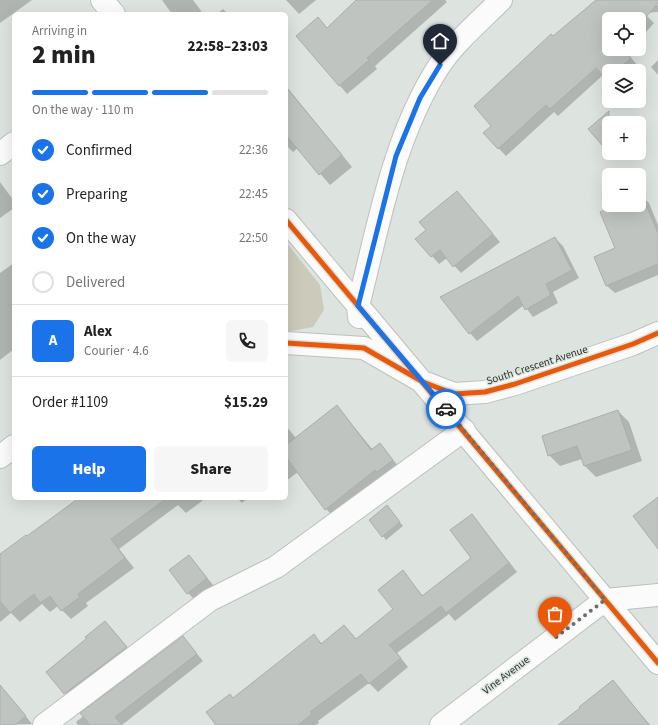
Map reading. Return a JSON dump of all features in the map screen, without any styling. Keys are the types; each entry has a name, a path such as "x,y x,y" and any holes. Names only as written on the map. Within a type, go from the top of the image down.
{"street":[{"path":"102,0 112,12"},
{"path":"364,348 358,306 396,156 420,98 440,65 471,30 501,0"},
{"path":"0,154 12,145"},
{"path":"288,222 424,382 658,663"},
{"name":"South Crescent Avenue","path":"288,343 364,348 424,382 454,394 485,392 515,384 633,344 658,333"},
{"path":"44,725 210,600 276,567 464,430"},
{"path":"0,457 12,448"},
{"path":"605,600 658,595"},
{"name":"Vine Avenue","path":"441,725 605,600"}],"shaded area":[{"path":"288,245 320,285 324,310 313,327 288,332"}],"building":[{"path":"356,0 433,0 367,58 369,60 339,86 296,36 318,17 327,28"},
{"path":"596,0 658,0 658,3 646,17 646,12 602,12 602,56 629,56 631,58 624,64 602,64 602,75 596,68 550,109 546,105 498,149 483,133 491,126 474,106 551,34 553,36"},
{"path":"288,89 342,155 319,175 288,137"},
{"path":"609,111 609,116 603,116"},
{"path":"602,117 602,145 588,129"},
{"path":"457,191 493,234 453,267 440,250 431,257 415,239 426,230 419,222"},
{"path":"646,205 658,233 658,264 606,286 594,257 615,248 600,212 646,212"},
{"path":"555,237 572,270 546,284 551,295 525,310 518,296 469,334 440,297"},
{"path":"337,405 371,450 380,443 393,460 377,472 375,470 325,510 288,460 288,443"},
{"path":"618,410 632,450 584,466 577,446 548,456 542,436"},
{"path":"658,497 658,549 633,516"},
{"path":"76,500 164,500 111,539 125,558 78,594 80,597 61,611 50,596 40,603 34,594 10,613 0,601 0,554 26,535 27,536"},
{"path":"387,505 400,522 382,537 369,520"},
{"path":"472,514 509,563 446,613 441,606 389,645 401,658 369,684 361,674 310,712 312,714 298,725 216,725 206,712 230,694 233,698 314,634 321,644 344,625 356,639 393,609 378,590 403,570 422,596 471,558 450,530"},
{"path":"189,555 207,578 187,594 169,570"},
{"path":"105,621 127,647 64,694 46,672"},
{"path":"183,636 197,654 115,717 122,725 90,725 80,713"},
{"path":"613,680 649,725 558,725 580,708 579,707"},
{"path":"0,685 26,716 15,725 0,725"}],"cycle path":[{"path":"288,222 658,663"},
{"path":"288,343 364,348 423,382 454,394 485,392 515,384 633,344 658,333"}],"way so far":[{"path":"446,409 605,600 555,638"}],"route":[{"path":"440,65 420,98 396,156 358,306 446,409"}]}
